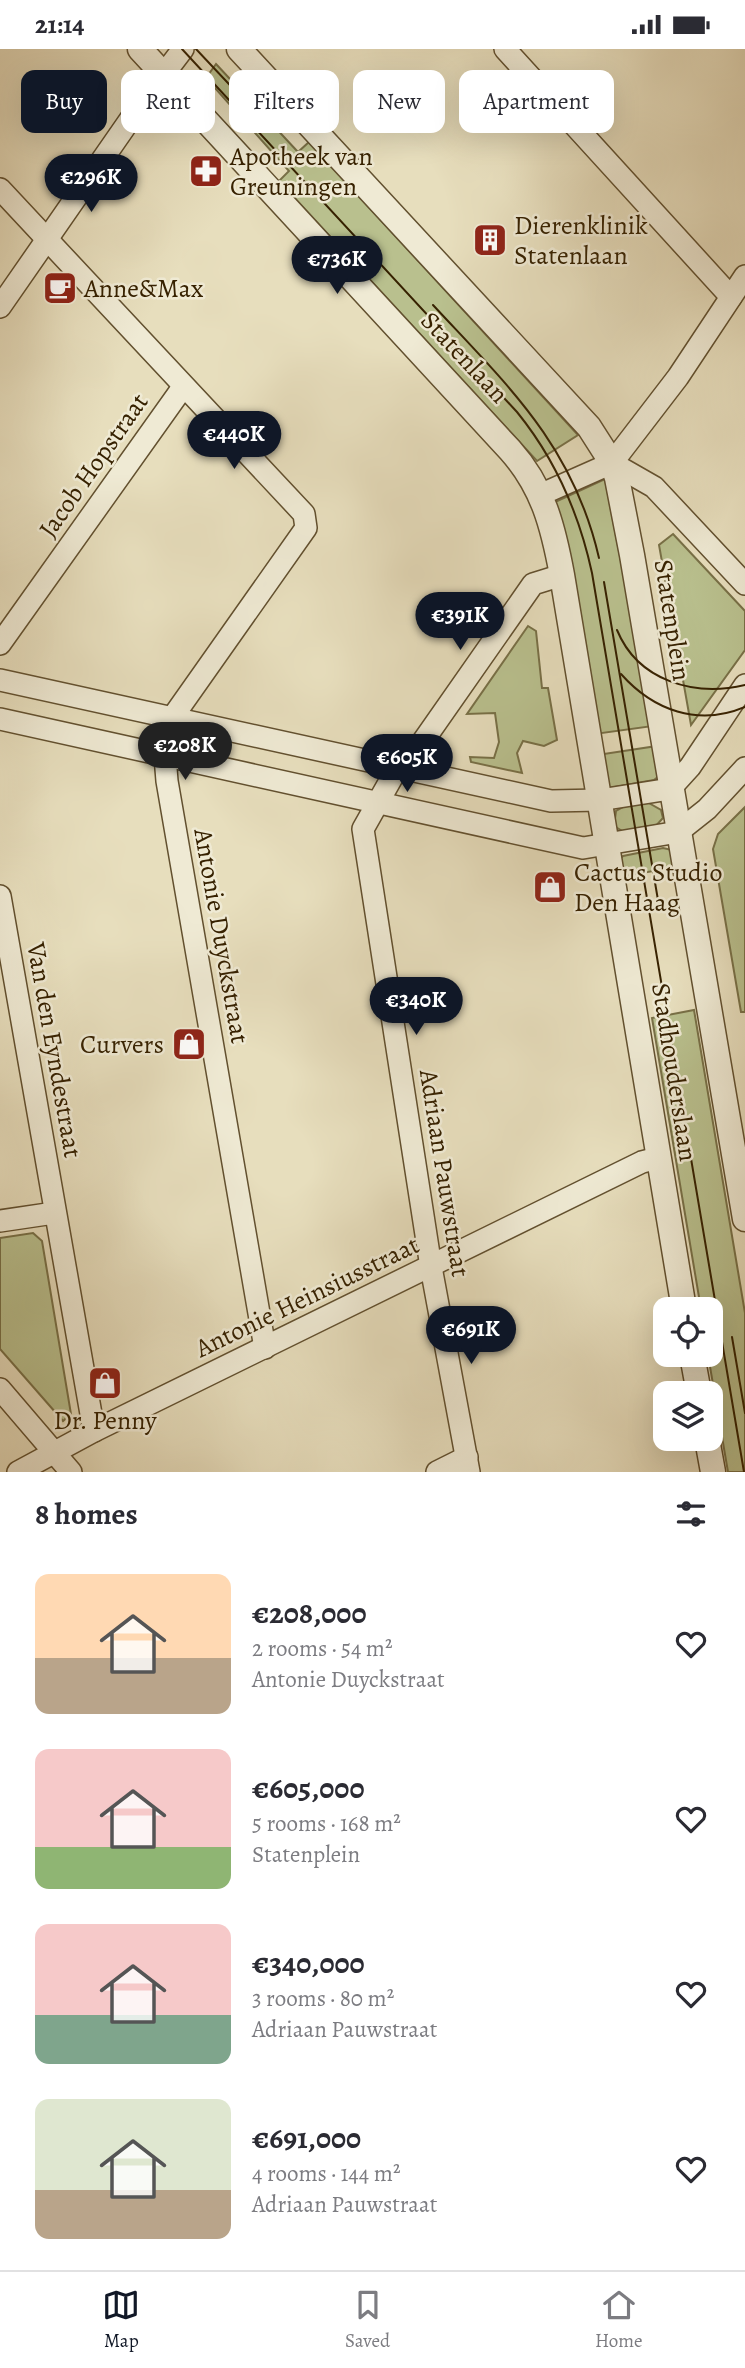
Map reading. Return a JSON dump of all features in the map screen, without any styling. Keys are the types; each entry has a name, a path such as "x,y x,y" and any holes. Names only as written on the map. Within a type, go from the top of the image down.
{"street":[{"name":"Statenlaan","path":"140,49 159,70"},
{"path":"168,70 183,49"},
{"name":"Statenlaan","path":"239,49 589,427 612,463"},
{"path":"505,49 731,297"},
{"name":"Statenlaan","path":"215,131 510,450 528,470 542,494"},
{"path":"0,307 121,132"},
{"name":"Antonie Duyckstraat","path":"0,188 304,514 306,528 172,718 165,756 167,781 265,1348"},
{"path":"607,843 562,575 542,494 612,463 678,377 745,276"},
{"name":"Jacob Hopstraat","path":"0,644 183,387"},
{"name":"Statenplein","path":"612,463 654,487 745,584"},
{"name":"Statenplein","path":"612,463 632,555 678,832"},
{"path":"379,803 399,765 412,757 533,584 562,575"},
{"path":"0,680 399,765 551,801 600,800 670,789 690,767 745,685"},
{"path":"0,719 583,848 678,832 707,809 745,768"},
{"name":"Adriaan Pauwstraat","path":"379,803 363,828 365,851 431,1267 468,1465"},
{"name":"Stadhouderslaan","path":"678,832 745,1219"},
{"name":"Stadhouderslaan","path":"607,843 682,1297"},
{"name":"Van den Eyndestraat","path":"0,896 94,1431"},
{"name":"Antonie Heinsiusstraat","path":"18,1472 94,1431 642,1162 658,1159"},
{"path":"0,1221 54,1213"},
{"path":"0,1389 71,1472"},
{"path":"709,1451 713,1472"},
{"path":"437,1472 468,1465"}],"green space":[{"path":"216,64 229,78 229,104 215,88 215,70 212,70"},
{"path":"255,133 280,133 298,152 309,142 578,435 537,461 279,181 289,171"},
{"path":"605,479 653,726 595,734 555,502"},
{"path":"673,534 745,611 745,650 691,725 659,545"},
{"path":"528,626 536,631 542,688 548,688 557,740 544,746 523,741 517,753 522,773 471,762 470,757 494,758 499,742 495,713 467,714"},
{"path":"657,746 659,776 654,780 609,788 597,755"},
{"path":"647,802 661,810 663,818 654,828 624,832 614,826 616,811 625,806"},
{"path":"745,807 745,1012 741,1012 713,849 718,834"},
{"path":"663,848 672,850 677,867 618,877 619,860 623,856"},
{"path":"694,1010 745,1313 745,1472 728,1472 723,1443 723,1381 712,1381 710,1367 723,1367 723,1297 699,1297 652,1018"},
{"path":"33,1233 42,1241 71,1414 63,1421 0,1349 0,1238"}],"tram line":[{"path":"182,49 517,412 543,449 573,508 592,573 744,1472"},
{"path":"196,49 229,84"},
{"path":"433,305 512,391 555,450 573,482 599,558"},
{"path":"604,582 659,906"},
{"path":"617,630 626,647 639,662 670,681 706,689 745,685"},
{"path":"621,674 647,697 677,711 710,715 745,707"},
{"path":"732,1337 745,1413"}],"place":[{"name":"Apotheek van Greuningen","path":"206,171"},
{"name":"Dierenklinik Statenlaan","path":"490,240"},
{"name":"Anne&Max","path":"60,288"},
{"name":"Cactus Studio Den Haag","path":"550,887"},
{"name":"Curvers","path":"189,1044"},
{"name":"Dr. Penny","path":"105,1383"}]}
